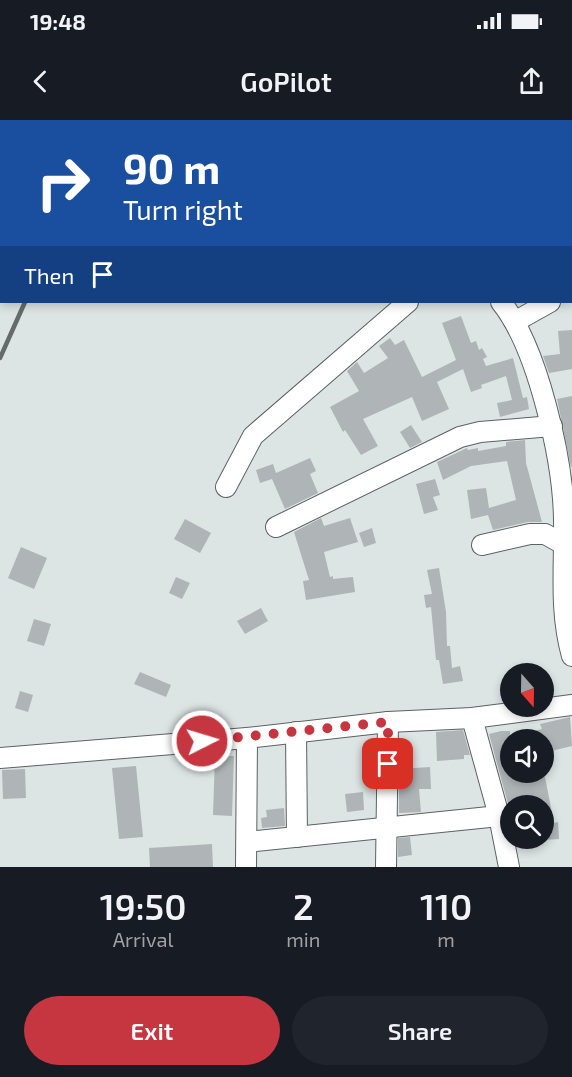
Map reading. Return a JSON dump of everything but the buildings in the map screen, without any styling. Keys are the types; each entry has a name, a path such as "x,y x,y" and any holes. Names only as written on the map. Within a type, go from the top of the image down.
{"street":[{"path":"226,487 253,436 407,303"},
{"path":"502,303 516,321 552,426 564,518 562,603 572,656"},
{"path":"516,321 548,303"},
{"path":"276,527 460,437 480,432 552,426"},
{"path":"482,545 530,534 545,534 563,544"},
{"path":"0,758 247,738 388,722 472,717 572,705"},
{"path":"472,717 499,816 509,867"},
{"path":"386,867 388,722"},
{"path":"296,732 297,837"},
{"path":"246,867 247,738"},
{"path":"247,842 499,816"}],"railway":[{"path":"0,358 25,303"}],"route":[{"path":"202,741 388,722 388,764"}]}
